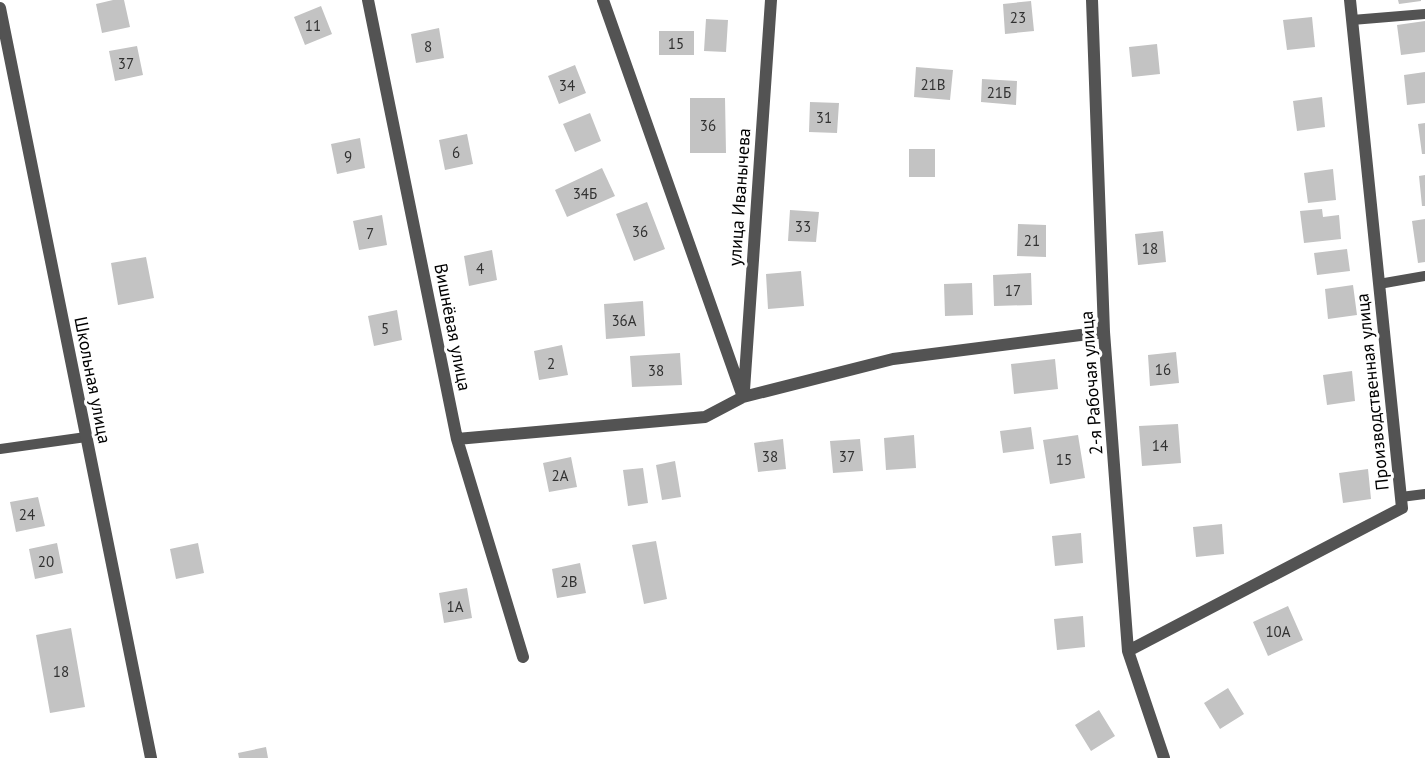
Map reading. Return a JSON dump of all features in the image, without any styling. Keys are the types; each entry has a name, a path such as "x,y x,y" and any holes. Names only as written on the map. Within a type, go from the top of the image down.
{"street":[{"name":"Вишнёвая улица","path":"368,0 457,439 523,657"},
{"path":"603,0 743,397"},
{"name":"улица Иванычева","path":"743,397 771,0"},
{"name":"2-я Рабочая улица","path":"1092,0 1104,332 1128,651 1164,758"},
{"name":"Производственная улица","path":"1128,651 1402,508 1350,0"},
{"name":"Школьная улица","path":"0,8 151,758"},
{"path":"457,439 705,417 743,397 893,359 1104,332"}],"lane":[{"path":"1352,20 1425,14"},
{"path":"1379,284 1425,276"},
{"path":"0,449 86,437"},
{"path":"1401,497 1425,494"}],"building":[{"path":"124,0 130,27 102,33 96,4"},
{"path":"1398,0 1421,0 1421,1 1399,4"},
{"path":"1031,1 1034,31 1005,34 1003,4"},
{"path":"321,6 332,34 305,45 294,17"},
{"path":"1312,17 1315,47 1287,50 1283,20"},
{"path":"706,19 728,20 726,52 704,51"},
{"path":"1425,21 1425,52 1401,55 1397,25"},
{"path":"439,28 444,58 416,63 411,34"},
{"path":"659,31 694,31 694,55 659,55"},
{"path":"1157,44 1160,74 1132,77 1129,47"},
{"path":"137,46 143,75 115,81 109,51"},
{"path":"575,65 586,93 559,104 548,76"},
{"path":"916,67 953,70 950,100 914,97"},
{"path":"1425,72 1425,103 1407,105 1404,75"},
{"path":"982,79 1017,81 1016,105 981,102"},
{"path":"1322,97 1325,127 1297,131 1293,101"},
{"path":"690,98 725,98 726,153 690,153"},
{"path":"810,102 839,103 837,133 809,132"},
{"path":"590,113 601,141 575,152 563,124"},
{"path":"1425,123 1425,154 1422,154 1418,124"},
{"path":"467,134 473,164 445,170 439,140"},
{"path":"360,138 365,168 337,174 331,144"},
{"path":"909,149 935,149 935,177 909,177"},
{"path":"602,168 615,196 567,217 555,190"},
{"path":"1333,169 1336,200 1308,203 1304,173"},
{"path":"1425,175 1425,206 1422,206 1419,176"},
{"path":"647,202 665,249 634,261 616,214"},
{"path":"1322,209 1323,217 1339,215 1341,239 1304,243 1300,211"},
{"path":"790,210 819,212 816,242 788,241"},
{"path":"382,215 387,245 359,250 353,221"},
{"path":"1425,219 1425,262 1418,263 1412,221"},
{"path":"1018,224 1046,225 1046,257 1017,256"},
{"path":"1163,231 1166,262 1138,265 1135,234"},
{"path":"1347,249 1350,271 1317,275 1314,253"},
{"path":"492,250 497,280 469,286 464,256"},
{"path":"146,257 154,298 118,305 111,263"},
{"path":"801,271 804,306 768,309 766,274"},
{"path":"1031,273 1032,305 994,306 993,275"},
{"path":"972,283 973,315 945,316 944,284"},
{"path":"1353,285 1357,315 1328,319 1325,289"},
{"path":"643,301 645,336 606,339 604,304"},
{"path":"397,310 402,340 374,346 368,316"},
{"path":"562,345 568,375 539,380 534,351"},
{"path":"1176,352 1179,383 1150,386 1148,355"},
{"path":"680,353 682,385 632,387 630,356"},
{"path":"1055,359 1058,389 1014,394 1011,364"},
{"path":"1352,371 1355,401 1327,405 1323,375"},
{"path":"1178,424 1181,463 1142,466 1139,426"},
{"path":"1031,427 1034,449 1003,453 1000,431"},
{"path":"914,435 916,468 886,470 884,438"},
{"path":"1078,435 1085,478 1050,484 1043,440"},
{"path":"783,439 786,469 758,472 754,443"},
{"path":"860,439 863,471 833,473 830,441"},
{"path":"571,457 577,487 549,492 543,463"},
{"path":"675,461 681,497 662,500 656,465"},
{"path":"643,468 648,503 628,506 623,470"},
{"path":"1368,469 1371,499 1343,503 1339,473"},
{"path":"38,497 45,526 16,532 10,502"},
{"path":"1222,524 1224,554 1196,557 1193,527"},
{"path":"1081,533 1083,563 1055,566 1052,536"},
{"path":"656,541 667,599 644,604 632,545"},
{"path":"57,543 63,573 35,579 29,549"},
{"path":"198,543 204,573 176,579 170,549"},
{"path":"580,563 586,593 557,598 552,569"},
{"path":"467,588 472,618 444,623 439,593"},
{"path":"1288,606 1303,640 1268,656 1253,622"},
{"path":"1083,616 1085,647 1057,650 1054,619"},
{"path":"71,628 85,707 50,713 36,635"},
{"path":"1228,688 1244,714 1220,729 1204,703"},
{"path":"1099,710 1115,736 1091,751 1075,725"},
{"path":"266,747 268,758 239,758 238,753"}]}
